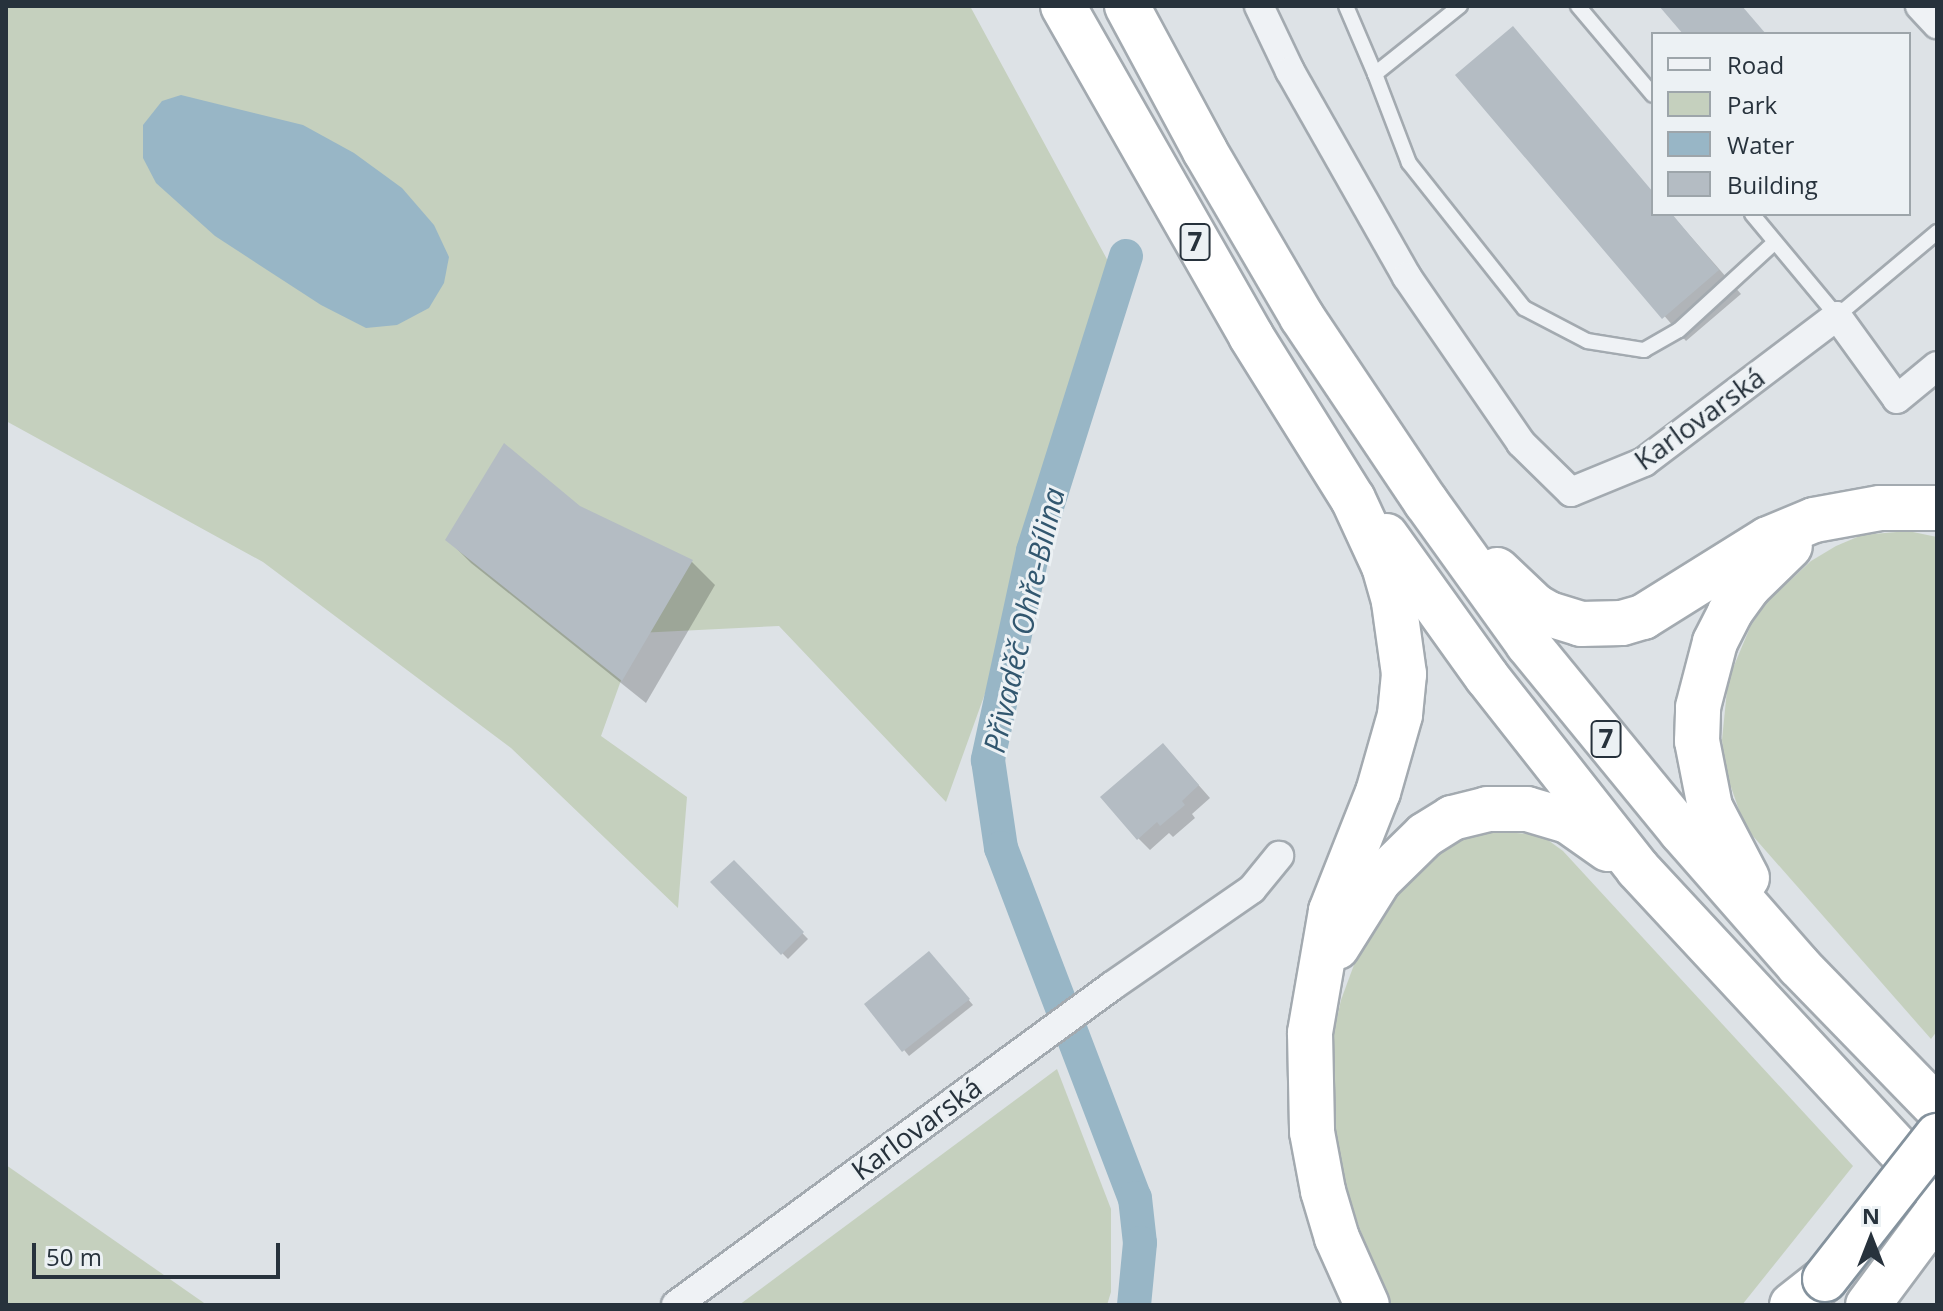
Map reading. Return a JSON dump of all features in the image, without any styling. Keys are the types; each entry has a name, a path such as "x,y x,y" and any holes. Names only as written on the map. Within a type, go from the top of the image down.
{"highway":[{"name":"7","path":"1063,6 1159,180 1334,467 1487,677 1638,869 1937,1191"},
{"name":"7","path":"1127,6 1205,151 1295,304 1426,502 1528,644 1681,831 1799,966 1937,1108"},
{"path":"1334,467 1370,532 1384,566 1394,602 1404,674 1393,748 1328,922 1310,1033 1312,1132 1323,1191 1337,1238 1367,1305"},
{"path":"1426,502 1535,606 1565,620 1602,626 1643,617 1768,539 1814,520 1856,511 1928,508"},
{"path":"1799,966 1723,838 1710,807 1697,741 1698,707 1715,642 1749,586 1797,540 1856,511"},
{"path":"1310,1033 1334,952 1357,913 1379,880 1406,852 1452,818 1496,808 1548,813 1568,821 1638,869"},
{"path":"1806,1296 1937,1136"},
{"path":"1868,1305 1937,1212"}],"street":[{"name":"Karlovarská","path":"1259,6 1290,71 1407,277 1521,443 1571,492 1644,462 1837,316"},
{"path":"1920,6 1937,24"},
{"path":"1837,316 1897,399 1937,366"},
{"name":"Karlovarská","path":"676,1305 1044,1035 1252,889 1279,856"}],"lane":[{"path":"1346,6 1409,163 1524,308 1587,341 1644,350 1679,330 1775,242"},
{"path":"1375,74 1460,6"},
{"path":"1578,6 1651,93"},
{"path":"1754,216 1837,316"},
{"name":"Karlovarská","path":"1837,316 1937,232"}],"green space":[{"path":"6,6 970,6 1122,287 1038,546 946,802 779,626 638,633 601,736 687,797 678,908 511,748 263,562 6,421"},
{"path":"1908,531 1937,537 1937,1031 1931,1039 1745,827 1725,770 1722,740 1728,680 1751,625 1768,601 1811,561 1836,546 1862,535"},
{"path":"1490,831 1541,835 1563,851 1853,1166 1742,1305 1392,1305 1376,1275 1345,1186 1334,1129 1333,1036 1341,1000 1355,962 1397,894 1439,853 1461,839"},
{"path":"1057,1069 1111,1209 1111,1292 1107,1305 739,1305"},
{"path":"6,1165 207,1305 6,1305"}],"water":[{"path":"181,95 303,125 354,153 402,188 434,225 449,257 444,283 429,308 397,325 366,328 321,305 215,236 156,183 143,158 143,125 162,101"}],"building":[{"path":"1659,6 1742,6 1764,32 1681,32"},
{"path":"1513,26 1651,190 1651,216 1674,216 1719,270 1662,319 1455,75"},
{"path":"504,443 580,506 693,560 622,681 445,540"},
{"path":"1163,743 1199,785 1182,801 1185,805 1160,826 1157,822 1137,840 1100,797"},
{"path":"734,860 804,932 781,955 710,882"},
{"path":"929,951 970,999 902,1052 864,1004"}],"waterway":[{"name":"Přivaděč Ohře-Bílina","path":"1126,256 1033,551 988,760 1001,848 1135,1198 1140,1243 1134,1305"}]}
